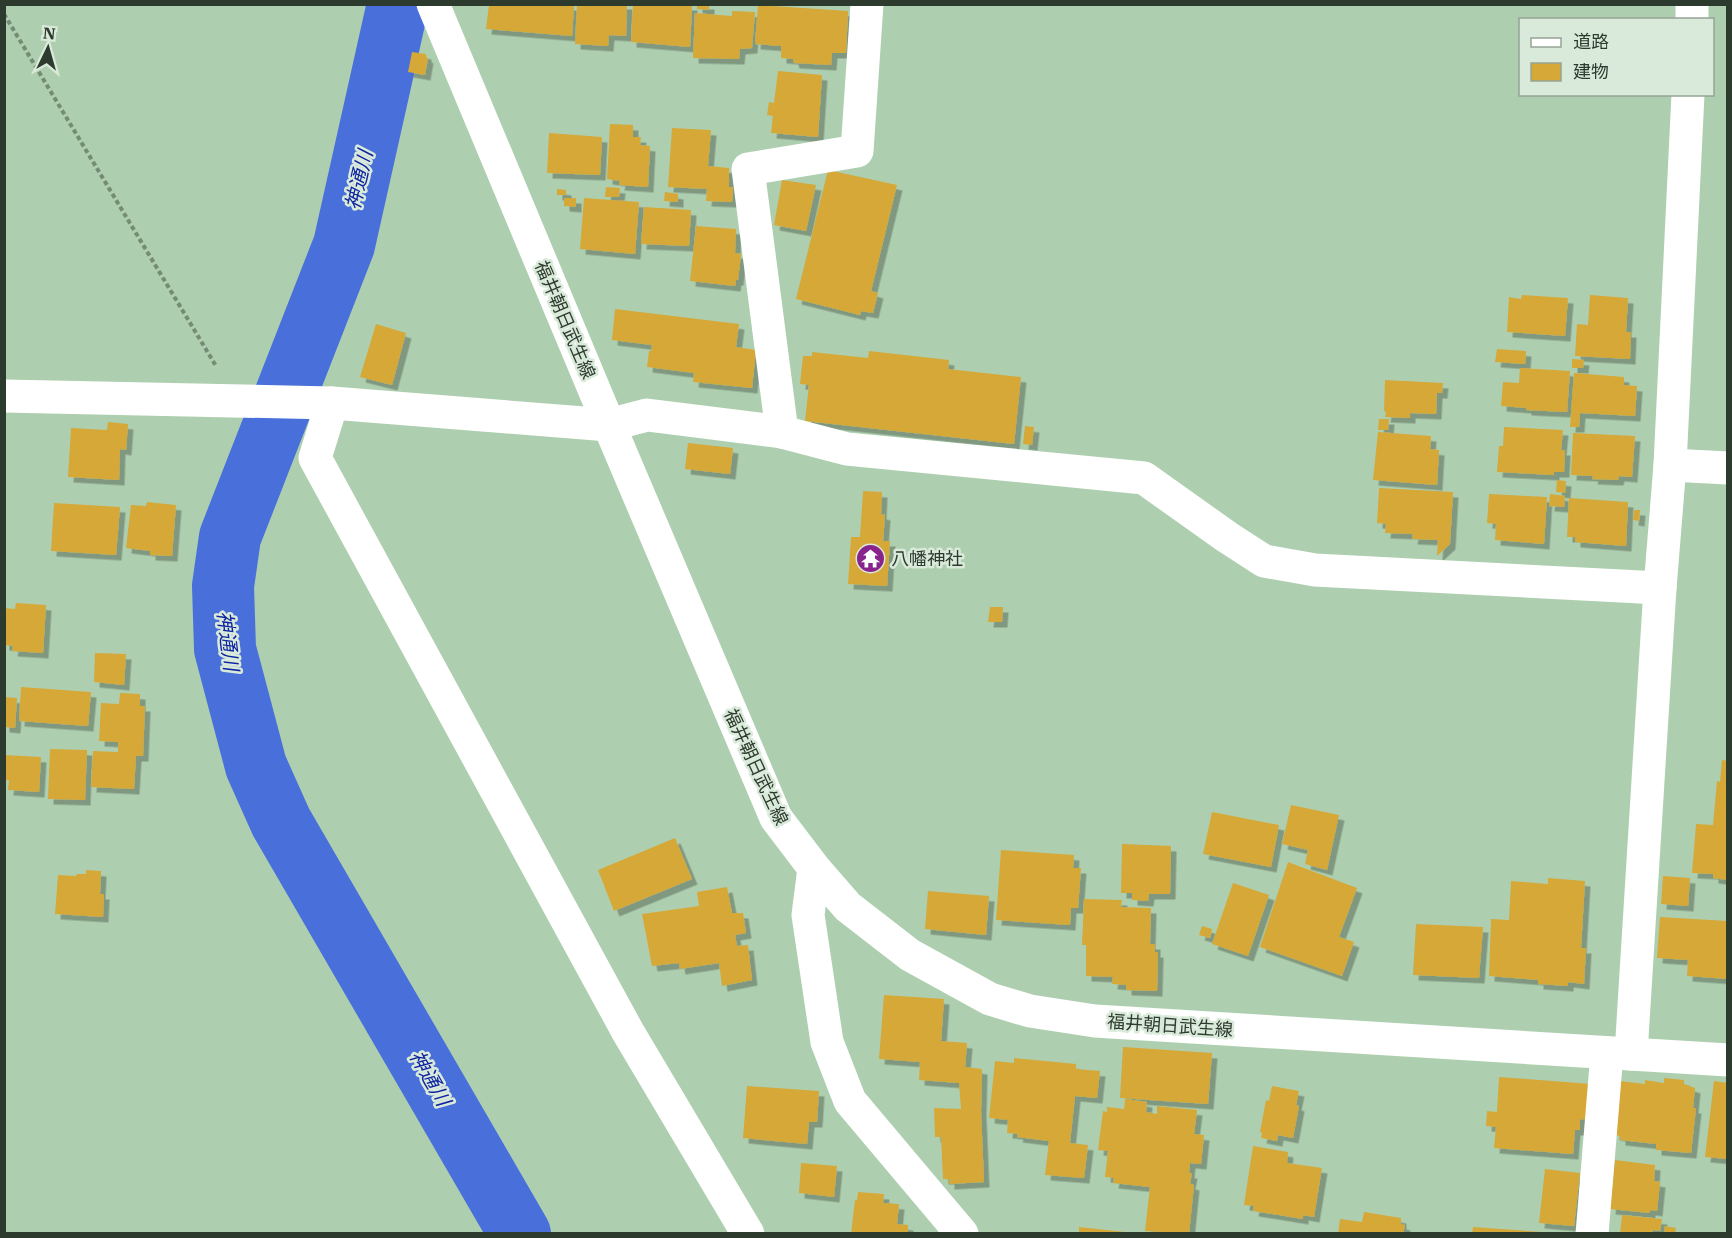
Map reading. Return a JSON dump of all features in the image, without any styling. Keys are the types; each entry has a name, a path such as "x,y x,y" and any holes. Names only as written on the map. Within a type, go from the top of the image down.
{"street":[{"name":"福井朝日武生線","path":"433,4 776,818 814,868 848,907 910,955 990,999 1030,1011 1095,1021 1728,1060"},
{"path":"782,432 748,169 857,151 867,4"},
{"path":"1592,1233 1619,1054 1660,588 1670,465 1688,96"},
{"path":"4,396 332,403 609,425 647,415 782,432 847,449 1144,478 1264,561 1316,570 1660,588"},
{"path":"332,403 315,458 628,1032 748,1233"},
{"path":"1670,465 1728,468"},
{"path":"814,868 808,915 826,1042 850,1101 962,1233"}],"path":[{"path":"4,14 237,400"}],"building":[{"path":"577,4 627,4 626,36 609,35 608,46 575,44"},
{"path":"633,4 692,5 690,47 631,42"},
{"path":"697,4 709,4 709,10 697,9"},
{"path":"489,5 574,5 572,36 486,29"},
{"path":"758,5 848,11 846,53 832,53 831,65 794,63 793,59 781,58 781,46 755,44"},
{"path":"732,11 755,12 752,48 740,49 739,59 693,58 695,13 732,16"},
{"path":"412,52 426,54 428,58 425,75 408,72"},
{"path":"778,71 822,75 818,137 771,133 773,116 767,115 769,102 774,103"},
{"path":"610,124 633,125 633,137 641,137 640,145 650,146 648,187 619,185 620,181 607,179"},
{"path":"672,128 711,130 708,166 729,168 729,187 733,187 732,202 706,201 707,189 668,187"},
{"path":"549,133 602,137 600,175 547,173"},
{"path":"828,170 897,185 871,291 878,293 873,313 861,311 860,315 796,299"},
{"path":"782,180 816,185 806,231 774,225"},
{"path":"606,187 620,188 619,197 605,197"},
{"path":"557,189 566,190 566,195 557,195"},
{"path":"665,192 678,194 678,202 664,201"},
{"path":"564,198 576,198 576,207 564,206"},
{"path":"584,198 639,202 635,254 580,249"},
{"path":"644,207 691,210 689,246 641,244"},
{"path":"696,226 736,229 735,253 741,254 738,280 735,286 690,281"},
{"path":"1522,295 1568,298 1565,336 1507,332 1509,297 1521,299"},
{"path":"1590,295 1628,298 1626,332 1631,332 1630,359 1575,356 1577,324 1588,325"},
{"path":"615,309 739,324 736,347 756,350 752,388 693,382 694,373 647,367 652,345 612,340"},
{"path":"376,324 406,333 392,385 360,377"},
{"path":"1497,349 1526,351 1525,364 1495,362"},
{"path":"869,351 949,360 948,369 1021,377 1014,444 805,421 809,385 800,384 803,356 812,356 812,352 868,358"},
{"path":"1572,359 1584,360 1583,368 1572,368"},
{"path":"1520,368 1570,371 1567,412 1501,406 1503,382 1519,383"},
{"path":"1574,373 1624,377 1624,385 1637,386 1635,416 1580,413 1579,427 1570,427"},
{"path":"1385,380 1443,383 1442,393 1437,393 1436,414 1410,413 1410,418 1385,417"},
{"path":"1379,419 1389,419 1388,430 1378,430"},
{"path":"108,422 128,424 126,450 120,449 119,480 68,477 71,428 107,430"},
{"path":"1025,426 1034,427 1032,445 1023,444"},
{"path":"1504,427 1563,430 1561,450 1565,450 1564,472 1554,472 1554,475 1497,472 1499,446 1503,446"},
{"path":"1378,432 1431,436 1430,449 1439,450 1437,485 1373,480"},
{"path":"1573,433 1635,436 1632,477 1619,476 1618,480 1571,475"},
{"path":"688,443 733,448 730,474 685,469"},
{"path":"1557,480 1566,481 1565,493 1556,492"},
{"path":"1379,488 1453,492 1450,544 1437,556 1438,540 1412,539 1413,534 1385,533 1386,524 1377,523"},
{"path":"863,491 882,492 881,514 885,515 883,541 890,541 887,586 848,584 851,537 860,537"},
{"path":"1489,494 1547,497 1544,544 1495,540 1496,524 1487,523"},
{"path":"1550,494 1565,496 1564,507 1549,506"},
{"path":"1569,498 1628,502 1626,546 1575,542 1575,537 1567,537"},
{"path":"147,502 176,505 172,556 150,555 150,551 126,548 131,505 146,506"},
{"path":"54,503 120,507 116,555 51,551"},
{"path":"1634,510 1640,510 1639,521 1633,520"},
{"path":"16,603 46,605 43,653 12,651 13,646 4,645 4,608 15,609"},
{"path":"990,607 1003,607 1002,622 988,622"},
{"path":"95,653 126,654 124,685 94,682"},
{"path":"21,687 91,692 88,726 19,721"},
{"path":"120,693 140,694 140,706 145,706 143,756 136,756 134,789 91,787 93,751 118,752 118,742 99,741 101,703 119,704"},
{"path":"4,697 17,698 15,728 4,727"},
{"path":"50,749 87,750 85,800 48,799"},
{"path":"4,755 41,757 39,792 8,790 9,780 4,780"},
{"path":"1722,760 1728,761 1728,880 1713,878 1713,874 1692,873 1696,824 1713,825 1717,781 1720,782"},
{"path":"1291,805 1339,815 1327,870 1305,864 1308,850 1282,844"},
{"path":"1212,812 1279,825 1271,867 1203,854"},
{"path":"675,838 692,879 614,911 598,870"},
{"path":"1122,844 1171,846 1170,894 1149,894 1148,901 1132,900 1132,893 1121,893"},
{"path":"1001,850 1074,855 1073,868 1081,868 1078,908 1071,908 1070,925 996,920"},
{"path":"1288,862 1357,888 1339,937 1354,942 1342,976 1260,947"},
{"path":"86,870 101,871 100,894 104,894 103,917 55,914 58,875 76,876 86,874"},
{"path":"1663,876 1690,878 1688,906 1661,904"},
{"path":"1548,878 1585,881 1581,948 1586,948 1584,984 1568,982 1568,986 1538,984 1538,980 1489,976 1491,919 1509,920 1511,881 1548,884"},
{"path":"1233,883 1269,895 1248,956 1212,944"},
{"path":"727,887 732,913 743,913 746,933 735,935 737,946 748,945 752,980 722,986 719,963 680,969 679,963 652,966 642,914 699,906 697,892"},
{"path":"928,891 989,896 986,935 925,929"},
{"path":"1084,899 1122,900 1121,907 1151,908 1150,944 1155,944 1155,952 1158,952 1157,991 1126,990 1126,985 1112,984 1113,977 1086,976 1086,945 1082,945"},
{"path":"1660,917 1728,921 1728,979 1687,976 1688,960 1657,958"},
{"path":"1416,924 1483,927 1479,978 1413,975"},
{"path":"1202,926 1212,929 1210,938 1199,935"},
{"path":"884,995 944,999 941,1041 967,1043 965,1067 982,1069 984,1182 949,1184 949,1179 943,1179 941,1137 935,1137 934,1108 961,1109 959,1083 919,1080 920,1062 879,1059"},
{"path":"1123,1047 1212,1053 1208,1104 1120,1098"},
{"path":"1014,1058 1076,1064 1076,1069 1100,1071 1097,1098 1075,1096 1070,1143 1088,1145 1084,1178 1045,1175 1049,1141 1017,1137 1018,1134 1007,1133 1008,1120 989,1118 995,1061 1014,1063"},
{"path":"1499,1077 1591,1084 1589,1120 1580,1119 1580,1130 1575,1130 1573,1154 1494,1148 1496,1127 1486,1126 1487,1111 1497,1112"},
{"path":"1664,1078 1684,1080 1684,1084 1695,1088 1693,1108 1696,1108 1691,1153 1656,1150 1656,1144 1620,1140 1620,1136 1614,1135 1620,1081 1645,1084 1645,1080 1664,1083"},
{"path":"1714,1081 1728,1083 1728,1159 1705,1157"},
{"path":"747,1086 819,1091 817,1122 809,1122 807,1144 743,1138"},
{"path":"1272,1086 1299,1091 1296,1105 1299,1106 1293,1138 1278,1135 1277,1141 1261,1138 1266,1100 1269,1101"},
{"path":"1125,1099 1147,1102 1146,1112 1157,1114 1157,1106 1197,1110 1194,1134 1204,1135 1201,1164 1190,1163 1189,1173 1192,1173 1190,1184 1194,1185 1189,1234 1145,1231 1150,1187 1113,1183 1114,1178 1105,1177 1108,1151 1098,1150 1103,1111 1107,1112 1107,1107 1124,1109"},
{"path":"1253,1146 1288,1152 1287,1163 1322,1168 1314,1217 1303,1215 1303,1219 1253,1211 1254,1206 1244,1205"},
{"path":"1615,1160 1655,1165 1654,1181 1660,1182 1657,1211 1650,1210 1650,1213 1610,1209"},
{"path":"801,1163 837,1166 834,1197 799,1193"},
{"path":"1545,1169 1580,1173 1574,1226 1539,1223"},
{"path":"858,1192 884,1194 883,1203 899,1204 897,1224 908,1225 908,1234 851,1234"},
{"path":"1364,1212 1401,1218 1401,1224 1405,1225 1403,1234 1338,1234 1340,1219 1362,1222"},
{"path":"1622,1215 1662,1219 1660,1231 1653,1230 1652,1234 1620,1234"},
{"path":"1665,1226 1676,1228 1675,1234 1664,1234"},
{"path":"1079,1227 1125,1232 1125,1234 1079,1234"},
{"path":"1473,1227 1542,1232 1542,1234 1472,1234"}],"waterway":[{"name":"神通川","path":"398,4 344,245 230,537 223,586 225,649 256,766 281,822 520,1234"}],"place":[{"name":"八幡神社","path":"870,559"}]}
